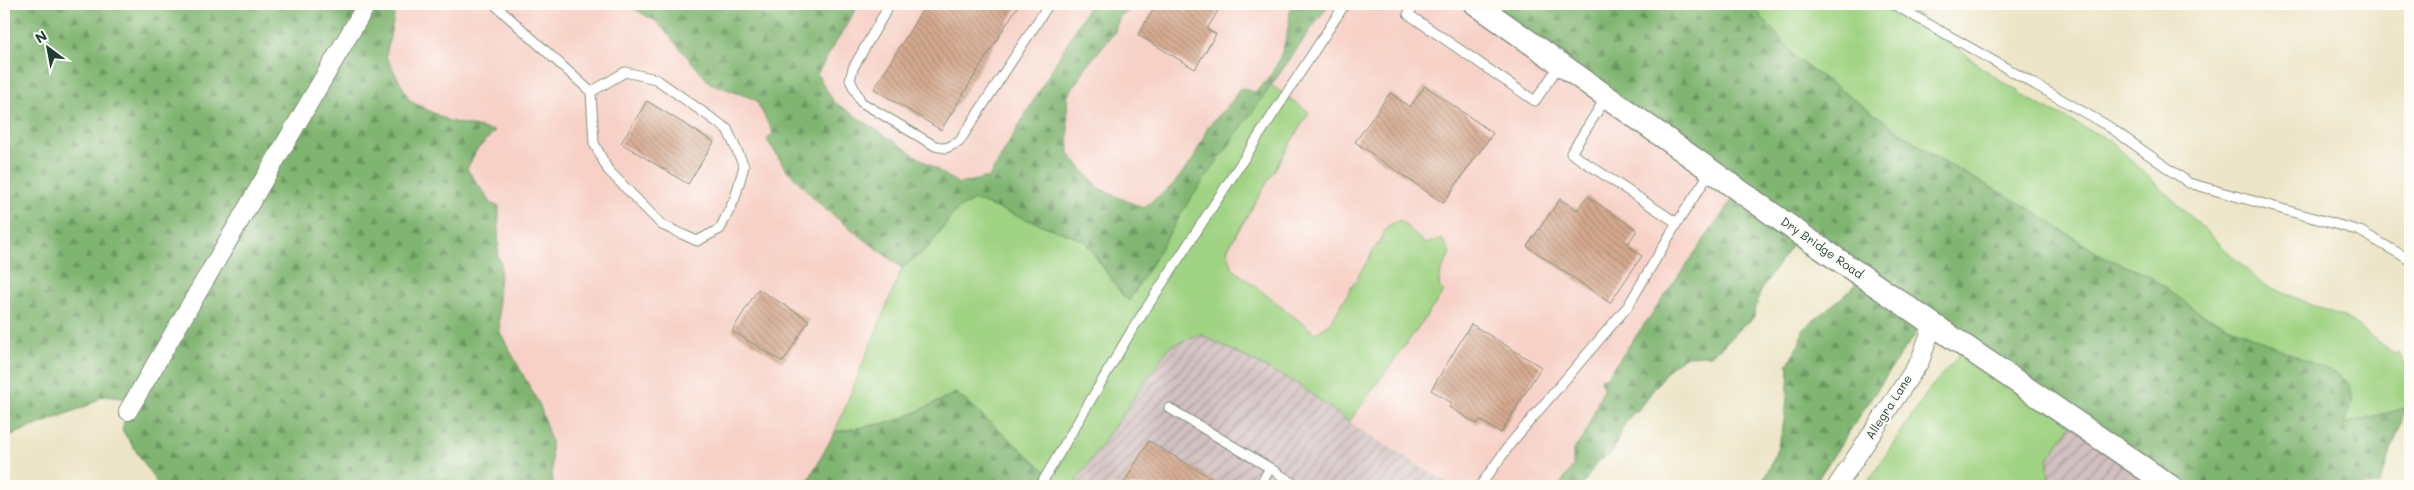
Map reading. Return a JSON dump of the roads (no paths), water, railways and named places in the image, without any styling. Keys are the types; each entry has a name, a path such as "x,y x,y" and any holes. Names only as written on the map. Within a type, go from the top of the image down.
{"street":[{"path":"128,411 367,4"},
{"name":"Dry Bridge Road","path":"1476,4 1932,324 2170,486"},
{"name":"Allegra Lane","path":"1837,486 1920,361 1932,324"}],"lane":[{"path":"494,4 591,92 594,143 608,170 662,225 697,241 720,229 735,198 744,166 726,128 656,79 625,72 591,92"},
{"path":"890,4 853,68 850,80 861,102 935,146 946,148 959,142 1049,4"},
{"path":"1040,486 1132,330 1345,4"},
{"path":"1415,4 1408,14 1535,101 1561,63"},
{"path":"1893,4 2108,126 2189,183 2360,231 2410,260"},
{"path":"1607,96 1571,153 1677,223"},
{"path":"1480,486 1511,443 1628,306 1677,223 1712,170"},
{"path":"1168,408 1297,486"},
{"path":"1260,486 1270,468"}]}
